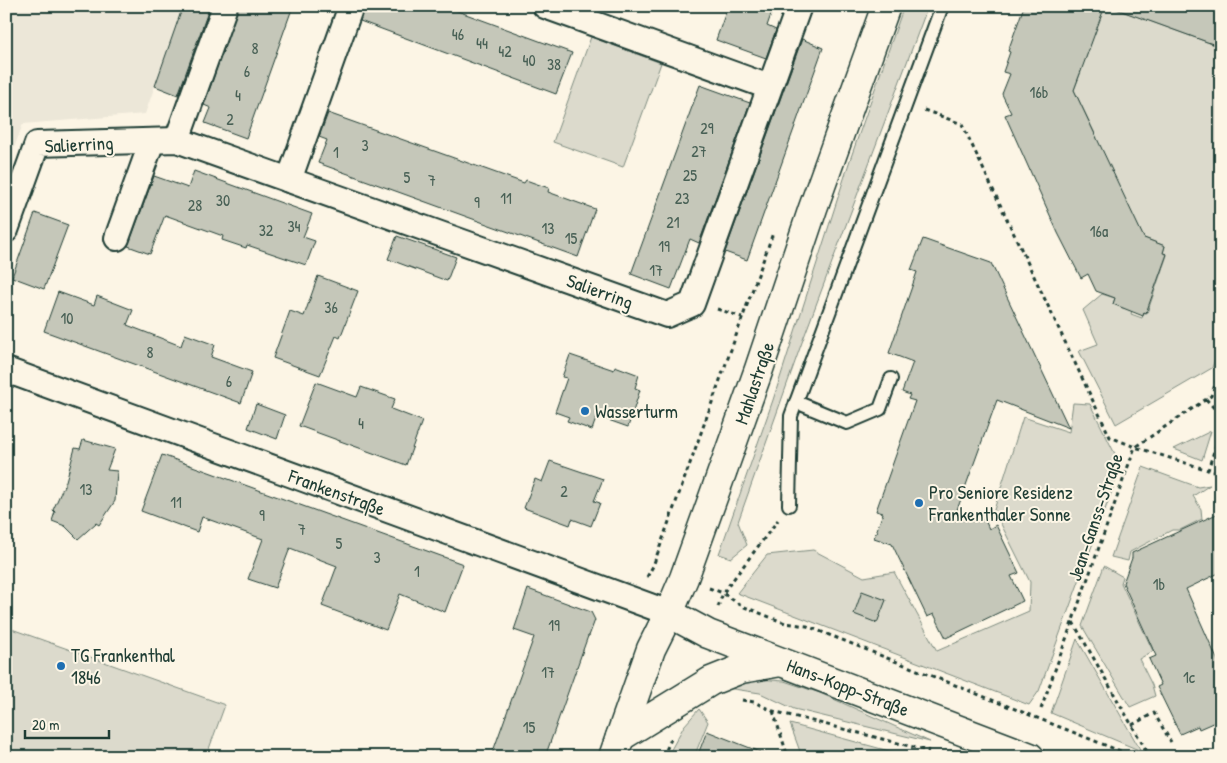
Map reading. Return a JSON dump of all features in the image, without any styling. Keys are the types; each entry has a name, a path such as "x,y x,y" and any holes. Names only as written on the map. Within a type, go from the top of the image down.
{"main road":[{"name":"Mahlastraße","path":"617,747 651,649 684,578 727,460 813,208 886,6"},
{"name":"Hans-Kopp-Straße","path":"669,612 708,634 1030,757"},
{"path":"617,747 711,681 741,669 781,662"}],"street":[{"path":"177,140 225,6"},
{"path":"289,180 351,6"},
{"path":"545,6 769,87"},
{"name":"Salierring","path":"6,230 37,144 177,140 667,315 692,304 799,6"},
{"path":"117,238 152,141"},
{"name":"Frankenstraße","path":"6,370 669,612"}],"lane":[{"path":"789,505 791,416 942,6"},
{"path":"796,402 847,423 880,409 891,379"}],"path":[{"path":"907,104 962,124 1110,437 1135,447 1221,474"},
{"path":"653,566 775,226"},
{"name":"Jean-Ganss-Straße","path":"1041,709 1135,447 1211,396 1221,369"},
{"path":"1206,399 1221,416"},
{"path":"1208,470 1221,429"},
{"path":"789,505 723,593 742,606 785,623 807,626 1135,757"},
{"path":"1073,622 1150,757"},
{"path":"736,699 754,702 772,711 933,752"},
{"path":"772,711 788,757"},
{"path":"1132,725 1154,713 1171,742"}],"shaded area":[{"path":"6,6 183,6 145,114 23,124 6,169"},
{"path":"904,6 928,6 801,345 738,522 747,545 731,558 719,554 773,400 850,160"},
{"path":"1096,6 1109,6 1218,46 1221,41 1221,342 1212,368 1116,424 1079,351 1098,344 1083,310 1102,294 1115,298 1113,304 1123,308 1133,308 1131,314 1142,318 1144,312 1147,313 1167,255 1163,253 1165,246 1144,238 1091,142 1097,138 1074,90 1082,69 1079,59 1085,60 1092,40"},
{"path":"591,37 661,63 623,167 553,142"},
{"path":"1073,403 1090,404 1121,466 1039,691 1029,705 737,593 767,555 813,550 864,577 894,572 937,651 1029,611 1030,582 994,510 1023,417 1069,432"},
{"path":"1211,431 1202,460 1174,449"},
{"path":"1143,467 1198,487 1210,485 1193,496 1201,509 1202,519 1180,530 1172,530 1130,552 1128,561 1111,557"},
{"path":"1104,566 1123,577 1121,583 1153,651 1139,659 1152,685 1155,696 1130,707 1082,626"},
{"name":"TG Frankenthal 1846","path":"6,627 225,705 206,757 6,757"},
{"path":"1077,639 1141,751 1051,713"},
{"path":"758,679 784,681 820,693 930,742 794,709 760,693 727,688 729,683"},
{"path":"699,709 708,722 694,757 667,757 684,726"},
{"path":"790,724 911,757 802,757"}],"building":[{"path":"183,6 210,6 178,95 155,86"},
{"path":"238,6 293,6 246,138 205,123 211,108 204,105"},
{"path":"364,6 444,6 572,53 556,94 360,21"},
{"path":"728,6 774,6 767,26 776,30 766,58 716,40"},
{"path":"1024,6 1105,6 1074,90 1144,238 1165,246 1163,253 1167,254 1146,313 1144,312 1143,316 1113,304 1115,298 1096,291 1088,274 1081,278 1058,233 1005,115 1011,113 1002,94 1010,74 1003,72 1010,52 1008,51"},
{"path":"1117,6 1221,6 1221,47 1116,9"},
{"path":"802,39 823,48 747,260 725,252"},
{"path":"700,85 750,103 699,243 690,239 671,289 631,274"},
{"path":"328,113 524,183 526,180 549,188 548,192 595,209 578,257 318,163 327,140 319,137"},
{"path":"194,171 312,214 303,237 315,241 306,265 247,245 246,248 222,240 223,236 165,215 150,254 128,246 154,176 188,188"},
{"path":"35,213 68,225 44,289 12,277"},
{"path":"397,236 456,257 447,281 388,259"},
{"path":"923,239 991,263 1069,428 997,400 957,510 985,520 989,529 996,525 1019,573 1011,576 1023,601 946,638 934,614 927,617 892,544 874,538 883,513 876,511 915,401 908,399 910,395 902,392 913,362 889,353 917,272 911,270"},
{"path":"318,276 358,291 340,338 336,336 320,375 273,358 290,311 304,316"},
{"path":"58,292 94,305 97,296 133,310 127,325 181,346 185,334 215,345 211,357 252,372 241,403 44,331"},
{"path":"570,355 614,370 615,366 639,375 635,388 640,390 628,427 597,416 592,430 567,421 569,417 555,412 567,378 562,377"},
{"path":"316,382 357,397 361,387 395,399 391,409 422,421 406,465 299,426"},
{"path":"256,404 285,415 277,439 248,428"},
{"path":"83,440 115,449 107,470 117,471 115,501 99,525 96,523 78,539 65,526 52,521 55,512 53,510 66,481 75,448 80,449"},
{"path":"162,455 463,564 445,612 400,594 386,630 322,606 337,566 290,548 275,588 248,579 263,539 202,517 197,532 141,511"},
{"path":"550,461 603,479 594,501 600,503 591,526 572,519 570,525 524,508 535,479 542,482"},
{"path":"1221,512 1221,572 1186,589 1221,668 1221,716 1217,717 1215,722 1199,729 1198,726 1180,734 1157,687 1161,685 1149,659 1156,656 1123,583 1132,553"},
{"path":"528,589 591,612 595,620 545,757 491,757 534,637 514,630"},
{"path":"862,591 886,600 877,623 854,614"},
{"path":"707,731 768,755 768,757 697,757"}],"place":[{"name":"Wasserturm","path":"585,411"},
{"name":"Pro Seniore Residenz Frankenthaler Sonne","path":"919,503"},
{"name":"TG Frankenthal 1846","path":"61,666"}]}
